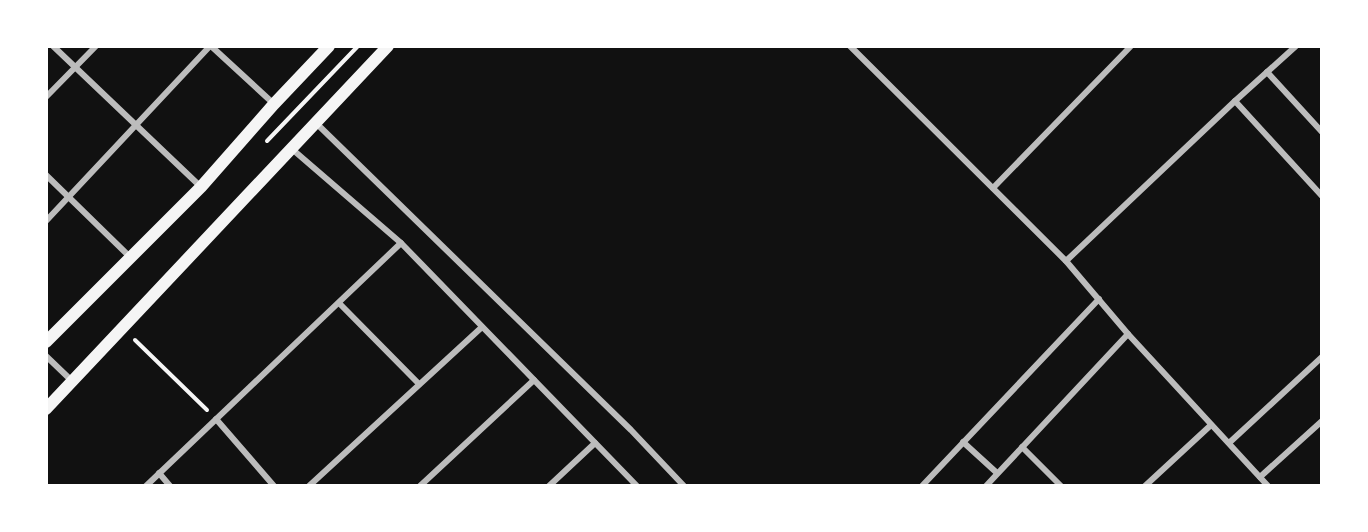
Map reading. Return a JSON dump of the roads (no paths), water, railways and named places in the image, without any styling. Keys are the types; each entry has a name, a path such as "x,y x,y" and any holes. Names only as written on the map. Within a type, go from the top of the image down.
{"main road":[{"path":"46,342 201,187 329,46"},
{"path":"47,408 388,46"}],"street":[{"path":"53,46 201,187"},
{"path":"46,97 96,46"},
{"path":"46,220 211,46 274,104"},
{"path":"850,46 1066,261 1128,334 1268,486"},
{"path":"993,188 1131,46"},
{"path":"1066,261 1235,100 1296,46"},
{"path":"1268,72 1322,132"},
{"path":"1235,100 1322,196"},
{"path":"316,123 631,430 684,486"},
{"path":"292,149 401,243 637,486"},
{"path":"46,175 132,258"},
{"path":"146,486 401,243"},
{"path":"922,486 1099,299"},
{"path":"339,303 419,384"},
{"path":"309,486 482,327"},
{"path":"986,486 1128,334"},
{"path":"46,356 72,381"},
{"path":"1229,443 1322,357"},
{"path":"420,486 534,380"},
{"path":"216,418 274,486"},
{"path":"1260,477 1322,421"},
{"path":"1145,486 1211,425"},
{"path":"963,442 997,473"},
{"path":"549,486 596,443"},
{"path":"1022,447 1062,486"},
{"path":"159,473 170,486"}]}
